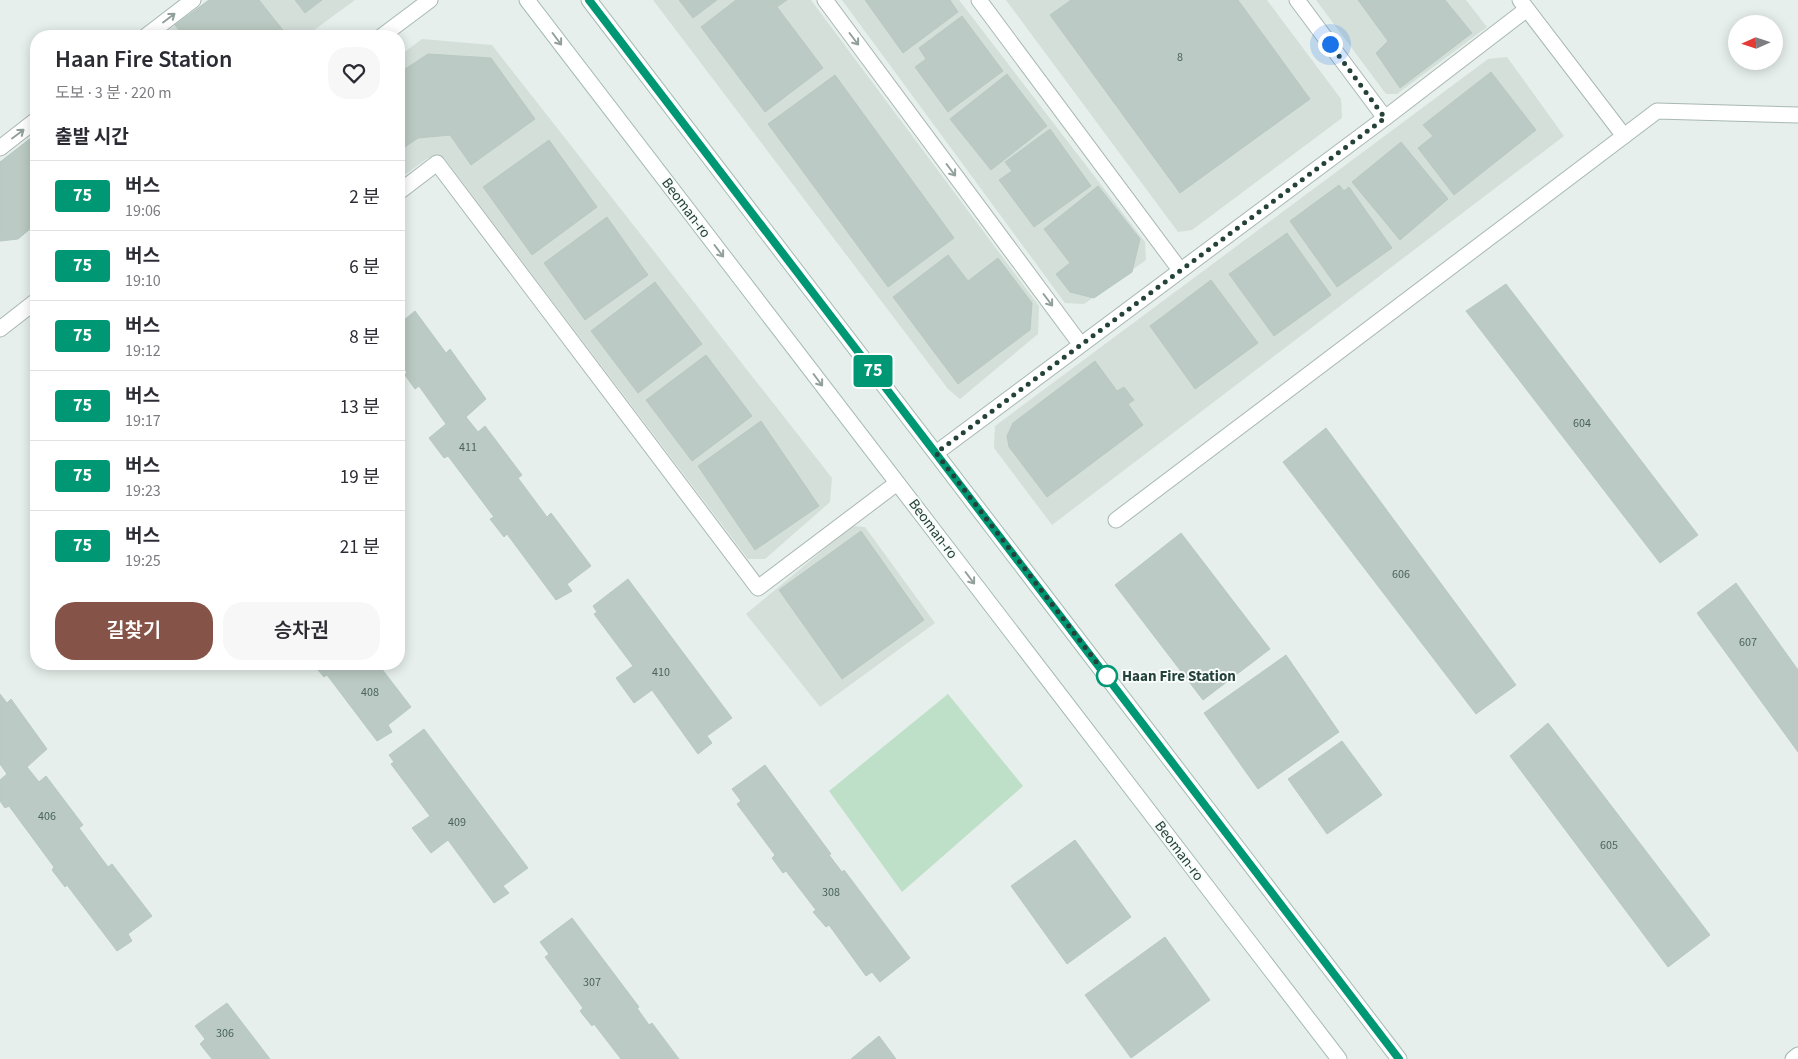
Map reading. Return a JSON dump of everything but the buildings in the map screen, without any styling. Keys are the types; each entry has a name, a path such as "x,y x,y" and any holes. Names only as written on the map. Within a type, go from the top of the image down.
{"main road":[{"path":"154,30 193,0"},
{"path":"390,30 430,0"},
{"name":"Beoman-ro","path":"527,0 1339,1059"},
{"path":"589,0 1400,1059"},
{"path":"825,0 1081,345"},
{"path":"979,0 1180,270"},
{"path":"1298,0 1385,118"},
{"path":"936,453 1385,118 1524,5 1624,136"},
{"path":"1116,520 1657,111 1798,115"},
{"path":"0,148 30,125"},
{"path":"405,187 437,163 758,588 897,483"},
{"path":"0,329 30,306"},
{"path":"1793,1059 1798,1055"}],"shaded area":[{"path":"208,0 355,0 314,30 169,30"},
{"path":"653,0 811,0 1039,306 1038,334 960,399 948,389"},
{"path":"842,0 959,0 1145,242 1146,260 1084,304 1065,303"},
{"path":"1006,0 1267,0 1341,99 1342,118 1192,230 1178,232"},
{"path":"1316,0 1466,0 1487,27 1397,94 1386,94"},
{"path":"422,39 492,45 832,478 830,502 765,559 748,559 444,158 428,158 405,175 405,52"},
{"path":"1507,57 1564,136 1052,525 994,448 995,426 1488,59"},
{"path":"852,526 865,527 935,623 820,707 746,614"}],"green space":[{"path":"948,694 1023,786 902,892 829,791"}],"bus line":[{"name":"75","path":"589,0 1399,1059"}],"place":[{"name":"Haan Fire Station","path":"1107,676"}],"route":[{"path":"1107,676 936,453 1385,118 1330,44"}]}
